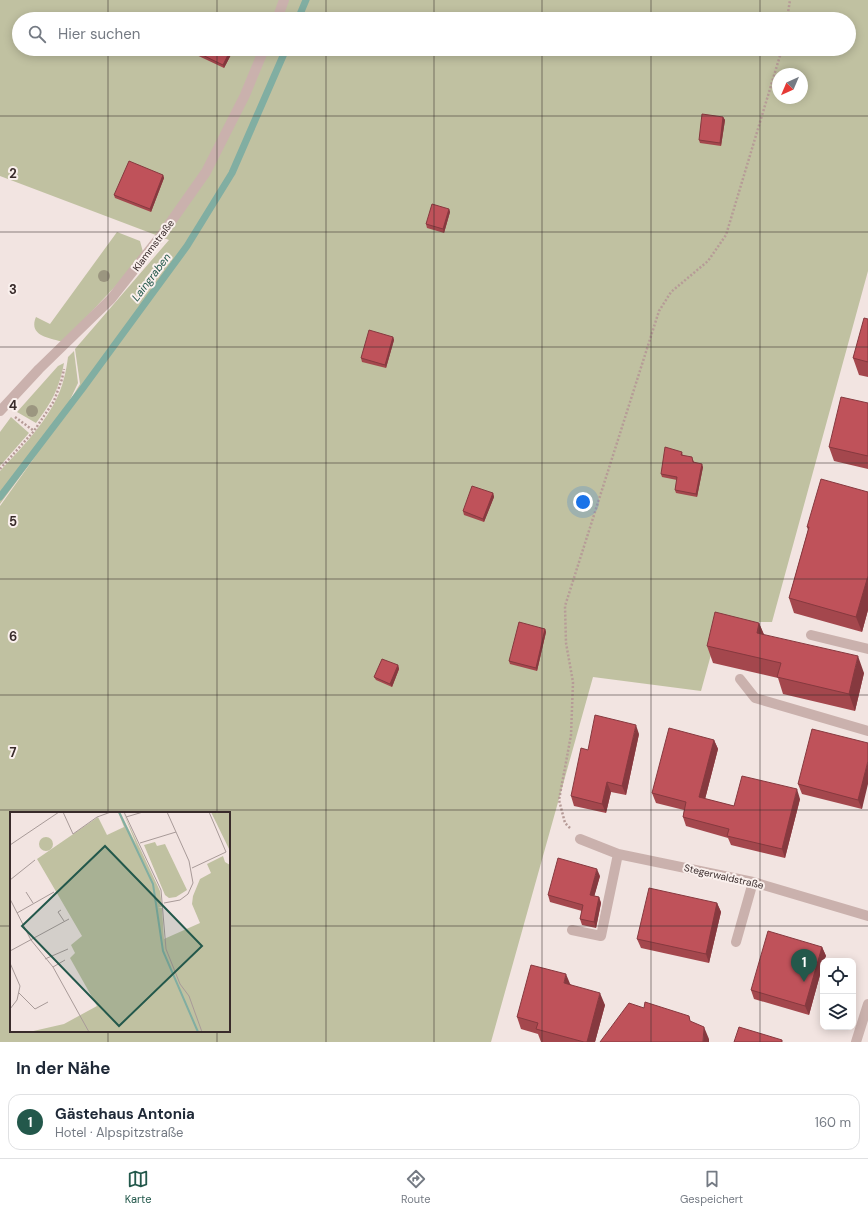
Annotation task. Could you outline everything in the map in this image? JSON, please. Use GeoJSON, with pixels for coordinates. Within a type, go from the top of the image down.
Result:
{"type":"FeatureCollection","features":[{"type":"Feature","properties":{"kind":"street"},"geometry":{"type":"LineString","coordinates":[[280,12],[284,0]]}},
{"type":"Feature","properties":{"kind":"street","name":"Klammstraße"},"geometry":{"type":"LineString","coordinates":[[1,409],[39,369],[111,299],[155,244],[206,172],[245,95],[261,56]]}},
{"type":"Feature","properties":{"kind":"street"},"geometry":{"type":"LineString","coordinates":[[811,635],[868,649]]}},
{"type":"Feature","properties":{"kind":"street"},"geometry":{"type":"LineString","coordinates":[[740,679],[755,698],[868,731]]}},
{"type":"Feature","properties":{"kind":"street","name":"Stegerwaldstraße"},"geometry":{"type":"LineString","coordinates":[[580,838],[618,854],[753,882],[868,916]]}},
{"type":"Feature","properties":{"kind":"street"},"geometry":{"type":"LineString","coordinates":[[572,930],[601,936],[618,854]]}},
{"type":"Feature","properties":{"kind":"street"},"geometry":{"type":"LineString","coordinates":[[736,942],[753,882]]}},
{"type":"Feature","properties":{"kind":"street"},"geometry":{"type":"LineString","coordinates":[[856,1042],[868,1004]]}},
{"type":"Feature","properties":{"kind":"path"},"geometry":{"type":"LineString","coordinates":[[788,12],[790,0]]}},
{"type":"Feature","properties":{"kind":"path"},"geometry":{"type":"LineString","coordinates":[[580,838],[565,823],[559,800],[571,735],[573,682],[566,643],[565,606],[659,311],[671,292],[708,261],[726,235],[780,56]]}},
{"type":"Feature","properties":{"kind":"path"},"geometry":{"type":"LineString","coordinates":[[0,469],[34,431],[54,402],[62,379],[67,342]]}},
{"type":"Feature","properties":{"kind":"path"},"geometry":{"type":"LineString","coordinates":[[1,409],[34,431]]}},
{"type":"Feature","properties":{"kind":"green space"},"geometry":{"type":"Polygon","coordinates":[[[0,0],[868,0],[868,271],[772,622],[720,622],[701,691],[593,677],[491,1042],[0,1042],[0,506],[37,454],[0,504],[0,471],[29,439],[47,416],[60,391],[68,357],[74,351],[78,383],[69,402],[80,384],[75,349],[169,240],[0,176],[0,0]]]}},
{"type":"Feature","properties":{"kind":"green space"},"geometry":{"type":"Polygon","coordinates":[[[117,232],[140,241],[143,252],[124,277],[63,342],[46,337],[37,332],[34,323],[36,317],[50,324],[117,232]]]}},
{"type":"Feature","properties":{"kind":"green space"},"geometry":{"type":"Polygon","coordinates":[[[64,363],[60,380],[54,395],[36,423],[17,412],[58,366],[64,363]]]}},
{"type":"Feature","properties":{"kind":"green space"},"geometry":{"type":"Polygon","coordinates":[[[11,417],[29,433],[0,466],[0,432],[11,417]]]}},
{"type":"Feature","properties":{"kind":"building"},"geometry":{"type":"Polygon","coordinates":[[[204,56],[228,56],[223,65],[204,56]]]}},
{"type":"Feature","properties":{"kind":"building"},"geometry":{"type":"Polygon","coordinates":[[[702,114],[723,117],[720,143],[699,140],[702,114]]]}},
{"type":"Feature","properties":{"kind":"building"},"geometry":{"type":"Polygon","coordinates":[[[129,161],[163,175],[150,209],[114,195],[129,161]]]}},
{"type":"Feature","properties":{"kind":"building"},"geometry":{"type":"Polygon","coordinates":[[[432,204],[449,209],[443,229],[426,224],[432,204]]]}},
{"type":"Feature","properties":{"kind":"building"},"geometry":{"type":"Polygon","coordinates":[[[864,318],[868,319],[868,362],[853,358],[864,318]]]}},
{"type":"Feature","properties":{"kind":"building"},"geometry":{"type":"Polygon","coordinates":[[[369,330],[393,337],[385,365],[361,358],[369,330]]]}},
{"type":"Feature","properties":{"kind":"building"},"geometry":{"type":"Polygon","coordinates":[[[841,397],[868,403],[868,456],[829,447],[841,397]]]}},
{"type":"Feature","properties":{"kind":"building"},"geometry":{"type":"Polygon","coordinates":[[[665,447],[682,452],[681,455],[692,457],[693,462],[702,464],[696,494],[675,490],[677,477],[661,474],[665,447]]]}},
{"type":"Feature","properties":{"kind":"building"},"geometry":{"type":"Polygon","coordinates":[[[821,479],[868,492],[868,576],[856,617],[789,598],[821,479]]]}},
{"type":"Feature","properties":{"kind":"building"},"geometry":{"type":"Polygon","coordinates":[[[472,486],[493,493],[483,519],[463,511],[472,486]]]}},
{"type":"Feature","properties":{"kind":"building"},"geometry":{"type":"Polygon","coordinates":[[[715,612],[759,623],[757,633],[858,656],[849,694],[777,677],[781,663],[707,646],[715,612]]]}},
{"type":"Feature","properties":{"kind":"building"},"geometry":{"type":"Polygon","coordinates":[[[519,622],[545,629],[536,668],[509,661],[519,622]]]}},
{"type":"Feature","properties":{"kind":"building"},"geometry":{"type":"Polygon","coordinates":[[[382,659],[398,665],[390,684],[374,677],[382,659]]]}},
{"type":"Feature","properties":{"kind":"building"},"geometry":{"type":"Polygon","coordinates":[[[595,715],[636,725],[622,786],[607,782],[602,804],[571,796],[581,748],[588,750],[595,715]]]}},
{"type":"Feature","properties":{"kind":"building"},"geometry":{"type":"Polygon","coordinates":[[[669,728],[714,740],[699,797],[734,806],[742,776],[797,789],[782,849],[727,836],[729,829],[683,817],[686,802],[652,793],[669,728]]]}},
{"type":"Feature","properties":{"kind":"building"},"geometry":{"type":"Polygon","coordinates":[[[812,729],[868,743],[868,761],[858,800],[798,784],[812,729]]]}},
{"type":"Feature","properties":{"kind":"building"},"geometry":{"type":"Polygon","coordinates":[[[558,858],[597,869],[590,895],[599,897],[594,922],[580,919],[583,905],[548,895],[558,858]]]}},
{"type":"Feature","properties":{"kind":"building"},"geometry":{"type":"Polygon","coordinates":[[[649,888],[717,903],[706,954],[637,939],[649,888]]]}},
{"type":"Feature","properties":{"kind":"building"},"geometry":{"type":"Polygon","coordinates":[[[768,931],[822,947],[805,1006],[751,990],[768,931]]]}},
{"type":"Feature","properties":{"kind":"building"},"geometry":{"type":"Polygon","coordinates":[[[531,965],[566,974],[564,983],[600,993],[587,1042],[536,1029],[538,1023],[517,1017],[531,965]]]}},
{"type":"Feature","properties":{"kind":"building"},"geometry":{"type":"Polygon","coordinates":[[[645,1002],[689,1016],[690,1021],[704,1027],[703,1042],[600,1042],[629,1003],[644,1008],[645,1002]]]}},
{"type":"Feature","properties":{"kind":"building"},"geometry":{"type":"Polygon","coordinates":[[[739,1027],[782,1040],[782,1042],[734,1042],[739,1027]]]}},
{"type":"Feature","properties":{"kind":"waterway","name":"Laingraben"},"geometry":{"type":"LineString","coordinates":[[301,12],[306,0]]}},
{"type":"Feature","properties":{"kind":"waterway","name":"Laingraben"},"geometry":{"type":"LineString","coordinates":[[0,497],[83,388],[187,246],[232,173],[283,56]]}},
{"type":"Feature","properties":{"kind":"place","name":"Gästehaus Antonia"},"geometry":{"type":"Point","coordinates":[804,982]}}]}
